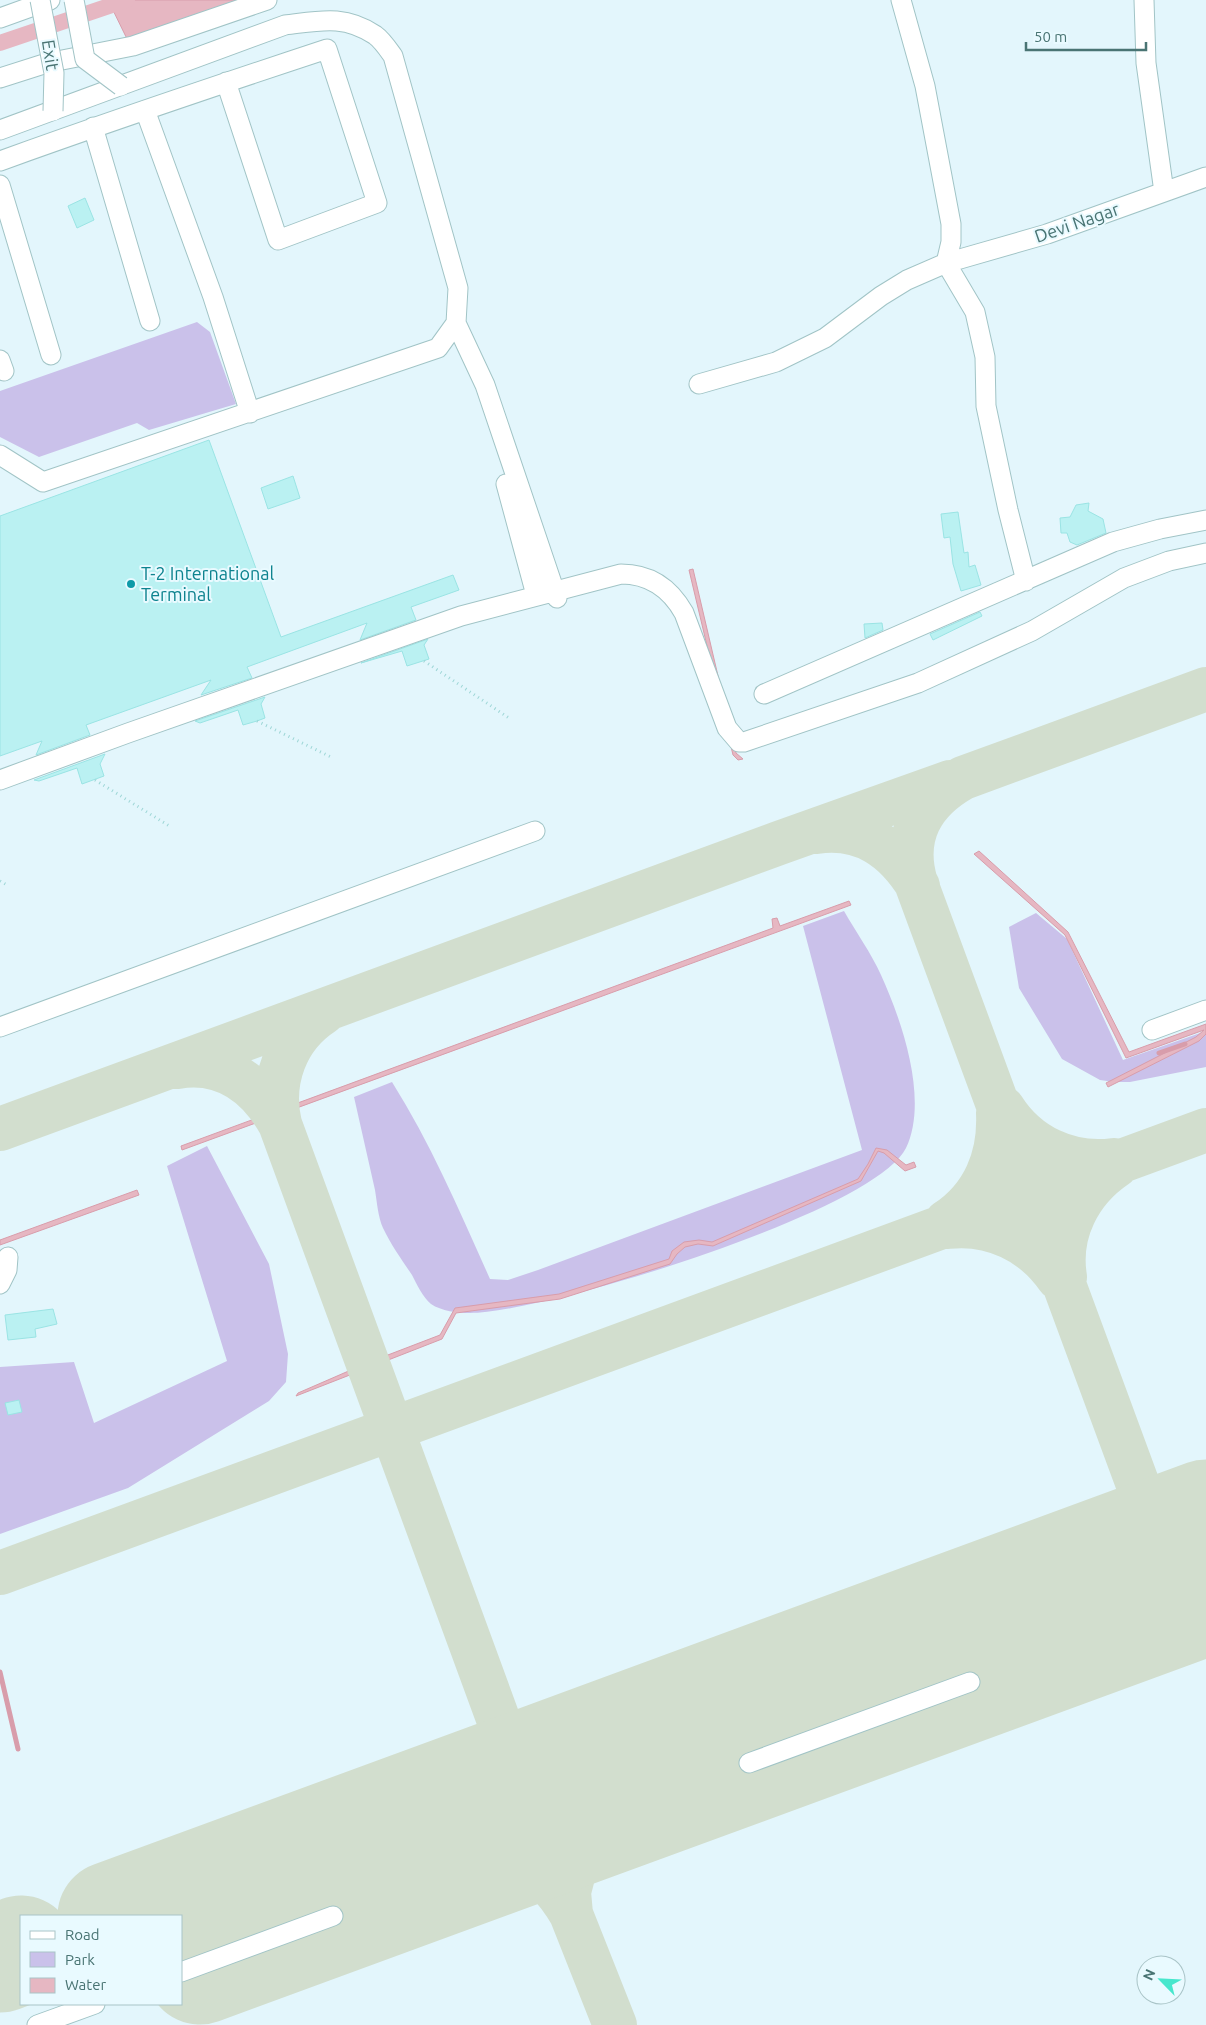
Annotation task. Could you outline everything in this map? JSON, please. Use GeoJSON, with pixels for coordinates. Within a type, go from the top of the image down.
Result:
{"type":"FeatureCollection","features":[{"type":"Feature","properties":{"kind":"street","name":"Exit"},"geometry":{"type":"LineString","coordinates":[[40,0],[54,72],[53,111]]}},
{"type":"Feature","properties":{"kind":"street"},"geometry":{"type":"LineString","coordinates":[[0,18],[50,0]]}},
{"type":"Feature","properties":{"kind":"street"},"geometry":{"type":"LineString","coordinates":[[74,0],[85,59],[121,86]]}},
{"type":"Feature","properties":{"kind":"street"},"geometry":{"type":"LineString","coordinates":[[0,78],[47,63],[134,46],[267,0]]}},
{"type":"Feature","properties":{"kind":"street"},"geometry":{"type":"LineString","coordinates":[[901,0],[925,86],[951,224],[951,242],[946,263],[975,312],[986,357],[986,406],[1008,510],[1026,581]]}},
{"type":"Feature","properties":{"kind":"street"},"geometry":{"type":"LineString","coordinates":[[1144,0],[1146,63],[1164,192]]}},
{"type":"Feature","properties":{"kind":"street"},"geometry":{"type":"LineString","coordinates":[[0,130],[285,25],[334,19],[356,25],[377,36],[393,56],[436,203],[458,288],[456,323],[485,385],[549,595]]}},
{"type":"Feature","properties":{"kind":"street"},"geometry":{"type":"LineString","coordinates":[[0,161],[93,127],[226,82],[327,49],[376,204],[278,240],[226,82]]}},
{"type":"Feature","properties":{"kind":"street"},"geometry":{"type":"LineString","coordinates":[[145,110],[212,297],[250,412]]}},
{"type":"Feature","properties":{"kind":"street"},"geometry":{"type":"LineString","coordinates":[[93,127],[150,321]]}},
{"type":"Feature","properties":{"kind":"street","name":"Devi Nagar"},"geometry":{"type":"LineString","coordinates":[[699,384],[776,362],[817,342],[908,280],[946,263],[1047,234],[1206,177]]}},
{"type":"Feature","properties":{"kind":"street"},"geometry":{"type":"LineString","coordinates":[[0,185],[51,354]]}},
{"type":"Feature","properties":{"kind":"street"},"geometry":{"type":"LineString","coordinates":[[0,455],[43,482],[438,348],[456,323]]}},
{"type":"Feature","properties":{"kind":"street"},"geometry":{"type":"LineString","coordinates":[[483,399],[549,595]]}},
{"type":"Feature","properties":{"kind":"street"},"geometry":{"type":"LineString","coordinates":[[764,694],[1113,542],[1160,529],[1206,520]]}},
{"type":"Feature","properties":{"kind":"street"},"geometry":{"type":"LineString","coordinates":[[0,780],[128,732],[461,616],[549,595],[621,574],[641,576],[652,580],[672,595],[684,613],[727,728],[739,742],[918,683],[1032,632],[1124,578],[1168,561],[1206,552]]}},
{"type":"Feature","properties":{"kind":"street"},"geometry":{"type":"LineString","coordinates":[[0,1026],[535,831]]}},
{"type":"Feature","properties":{"kind":"street"},"geometry":{"type":"LineString","coordinates":[[1152,1030],[1206,1010]]}},
{"type":"Feature","properties":{"kind":"street"},"geometry":{"type":"LineString","coordinates":[[0,1284],[7,1270],[8,1258]]}},
{"type":"Feature","properties":{"kind":"street"},"geometry":{"type":"LineString","coordinates":[[749,1764],[970,1682]]}},
{"type":"Feature","properties":{"kind":"street"},"geometry":{"type":"LineString","coordinates":[[182,1972],[333,1916]]}},
{"type":"Feature","properties":{"kind":"street"},"geometry":{"type":"LineString","coordinates":[[38,2025],[92,2005]]}},
{"type":"Feature","properties":{"kind":"path"},"geometry":{"type":"LineString","coordinates":[[424,661],[509,718]]}},
{"type":"Feature","properties":{"kind":"path"},"geometry":{"type":"LineString","coordinates":[[257,721],[331,757]]}},
{"type":"Feature","properties":{"kind":"path"},"geometry":{"type":"LineString","coordinates":[[95,780],[171,827]]}},
{"type":"Feature","properties":{"kind":"path"},"geometry":{"type":"LineString","coordinates":[[0,881],[7,885]]}},
{"type":"Feature","properties":{"kind":"green space"},"geometry":{"type":"Polygon","coordinates":[[[197,322],[210,332],[236,404],[149,430],[137,423],[39,457],[0,437],[0,391],[197,322]]]}},
{"type":"Feature","properties":{"kind":"green space"},"geometry":{"type":"Polygon","coordinates":[[[844,911],[873,959],[889,994],[904,1037],[914,1084],[915,1107],[912,1129],[906,1148],[881,1173],[835,1201],[774,1228],[704,1255],[632,1278],[509,1309],[470,1313],[455,1312],[435,1306],[428,1301],[420,1291],[381,1224],[354,1097],[392,1082],[432,1154],[490,1279],[508,1280],[538,1270],[862,1150],[803,926],[844,911]]]}},
{"type":"Feature","properties":{"kind":"green space"},"geometry":{"type":"Polygon","coordinates":[[[1036,913],[1067,939],[1123,1060],[1206,1031],[1206,1067],[1130,1082],[1114,1082],[1100,1080],[1062,1059],[1019,988],[1009,927],[1036,913]]]}},
{"type":"Feature","properties":{"kind":"green space"},"geometry":{"type":"Polygon","coordinates":[[[207,1146],[269,1264],[288,1354],[286,1382],[269,1401],[128,1488],[0,1534],[0,1367],[74,1362],[94,1423],[227,1361],[167,1166],[207,1146]]]}},
{"type":"Feature","properties":{"kind":"water"},"geometry":{"type":"Polygon","coordinates":[[[108,0],[255,0],[130,45],[108,0]]]}},
{"type":"Feature","properties":{"kind":"water"},"geometry":{"type":"Polygon","coordinates":[[[693,569],[736,753],[743,759],[738,760],[733,755],[689,570],[693,569]]]}},
{"type":"Feature","properties":{"kind":"water"},"geometry":{"type":"Polygon","coordinates":[[[979,851],[1068,932],[1129,1052],[1206,1024],[1206,1034],[1199,1041],[1108,1087],[1106,1083],[1196,1037],[1204,1030],[1126,1058],[1065,935],[974,854],[979,851]]]}},
{"type":"Feature","properties":{"kind":"water"},"geometry":{"type":"Polygon","coordinates":[[[849,901],[851,905],[182,1150],[181,1146],[773,928],[772,919],[777,918],[780,926],[849,901]]]}},
{"type":"Feature","properties":{"kind":"water"},"geometry":{"type":"Polygon","coordinates":[[[876,1148],[887,1150],[906,1165],[914,1162],[916,1167],[905,1171],[884,1153],[878,1151],[861,1181],[713,1246],[698,1244],[685,1247],[670,1264],[560,1299],[456,1313],[442,1339],[296,1396],[298,1393],[367,1363],[440,1335],[455,1308],[559,1294],[669,1259],[672,1251],[684,1242],[699,1240],[712,1242],[858,1179],[876,1148]]]}},
{"type":"Feature","properties":{"kind":"water"},"geometry":{"type":"Polygon","coordinates":[[[137,1190],[139,1195],[0,1245],[0,1240],[137,1190]]]}},
{"type":"Feature","properties":{"kind":"building"},"geometry":{"type":"Polygon","coordinates":[[[85,198],[94,220],[77,228],[68,206],[85,198]]]}},
{"type":"Feature","properties":{"kind":"building","name":"T-2 International Terminal"},"geometry":{"type":"Polygon","coordinates":[[[209,440],[281,637],[453,575],[459,590],[411,607],[416,620],[360,640],[367,623],[247,667],[252,678],[201,695],[211,680],[86,725],[90,735],[36,755],[42,741],[0,756],[0,516],[209,440]]]}},
{"type":"Feature","properties":{"kind":"building"},"geometry":{"type":"Polygon","coordinates":[[[293,476],[300,498],[268,509],[261,488],[293,476]]]}},
{"type":"Feature","properties":{"kind":"building"},"geometry":{"type":"Polygon","coordinates":[[[1089,503],[1088,511],[1103,519],[1106,533],[1077,545],[1070,542],[1067,533],[1061,533],[1060,518],[1070,517],[1076,505],[1089,503]]]}},
{"type":"Feature","properties":{"kind":"building"},"geometry":{"type":"Polygon","coordinates":[[[958,512],[964,553],[968,552],[969,567],[975,565],[981,585],[961,591],[953,564],[950,537],[944,538],[941,514],[958,512]]]}},
{"type":"Feature","properties":{"kind":"building"},"geometry":{"type":"Polygon","coordinates":[[[980,612],[982,616],[933,640],[930,634],[980,612]]]}},
{"type":"Feature","properties":{"kind":"building"},"geometry":{"type":"Polygon","coordinates":[[[882,623],[883,630],[865,638],[864,624],[882,623]]]}},
{"type":"Feature","properties":{"kind":"building"},"geometry":{"type":"Polygon","coordinates":[[[428,639],[424,645],[429,659],[407,666],[402,651],[361,663],[428,639]]]}},
{"type":"Feature","properties":{"kind":"building"},"geometry":{"type":"Polygon","coordinates":[[[265,697],[261,704],[265,718],[257,721],[243,725],[238,710],[200,723],[195,721],[265,697]]]}},
{"type":"Feature","properties":{"kind":"building"},"geometry":{"type":"Polygon","coordinates":[[[105,754],[100,764],[104,776],[82,784],[77,768],[39,781],[34,780],[105,754]]]}},
{"type":"Feature","properties":{"kind":"building"},"geometry":{"type":"Polygon","coordinates":[[[53,1309],[57,1324],[35,1329],[36,1337],[8,1340],[5,1315],[53,1309]]]}},
{"type":"Feature","properties":{"kind":"building"},"geometry":{"type":"Polygon","coordinates":[[[19,1400],[22,1412],[8,1415],[5,1403],[19,1400]]]}},
{"type":"Feature","properties":{"kind":"waterway"},"geometry":{"type":"LineString","coordinates":[[0,43],[127,0]]}},
{"type":"Feature","properties":{"kind":"waterway"},"geometry":{"type":"LineString","coordinates":[[1159,1053],[1185,1044]]}},
{"type":"Feature","properties":{"kind":"waterway"},"geometry":{"type":"LineString","coordinates":[[0,1672],[18,1749]]}},
{"type":"Feature","properties":{"kind":"taxiway"},"geometry":{"type":"LineString","coordinates":[[1206,689],[963,778],[936,797],[926,809],[914,835],[912,850],[912,866],[916,883],[1151,1520],[1155,1529],[1173,1552],[1188,1564],[1206,1572]]}},
{"type":"Feature","properties":{"kind":"taxiway"},"geometry":{"type":"LineString","coordinates":[[0,1129],[950,782]]}},
{"type":"Feature","properties":{"kind":"taxiway"},"geometry":{"type":"LineString","coordinates":[[816,832],[849,832],[876,842],[899,861],[918,886]]}},
{"type":"Feature","properties":{"kind":"taxiway"},"geometry":{"type":"LineString","coordinates":[[323,1013],[299,1034],[290,1047],[284,1061],[279,1076],[277,1092],[280,1124],[511,1754]]}},
{"type":"Feature","properties":{"kind":"taxiway"},"geometry":{"type":"LineString","coordinates":[[177,1067],[210,1067],[238,1078],[261,1098],[280,1124],[278,1118]]}},
{"type":"Feature","properties":{"kind":"taxiway"},"geometry":{"type":"LineString","coordinates":[[1003,1108],[1024,1133],[1037,1143],[1051,1150],[1081,1160],[1114,1160]]}},
{"type":"Feature","properties":{"kind":"taxiway"},"geometry":{"type":"LineString","coordinates":[[946,1222],[970,1201],[987,1175],[996,1145],[998,1113]]}},
{"type":"Feature","properties":{"kind":"taxiway"},"geometry":{"type":"LineString","coordinates":[[0,1573],[1206,1130]]}},
{"type":"Feature","properties":{"kind":"taxiway"},"geometry":{"type":"LineString","coordinates":[[1065,1277],[1065,1245],[1068,1229],[1074,1214],[1091,1188],[1116,1166]]}},
{"type":"Feature","properties":{"kind":"taxiway"},"geometry":{"type":"LineString","coordinates":[[948,1227],[980,1228],[996,1231],[1010,1237],[1036,1254],[1058,1278]]}},
{"type":"Feature","properties":{"kind":"taxiway"},"geometry":{"type":"LineString","coordinates":[[970,1682],[1099,1636],[1116,1626],[1129,1615],[1140,1602],[1148,1588],[1153,1573],[1155,1557],[1151,1520]]}},
{"type":"Feature","properties":{"kind":"taxiway"},"geometry":{"type":"LineString","coordinates":[[333,1916],[457,1872],[477,1861],[489,1851],[498,1840],[510,1814],[514,1784],[511,1754],[528,1776],[550,1794],[576,1806],[603,1812],[633,1806],[749,1763]]}},
{"type":"Feature","properties":{"kind":"taxiway"},"geometry":{"type":"LineString","coordinates":[[615,2025],[571,1914],[569,1892],[578,1857],[588,1840],[606,1822],[621,1813],[637,1808]]}},
{"type":"Feature","properties":{"kind":"taxiway"},"geometry":{"type":"LineString","coordinates":[[460,1873],[490,1863],[516,1864],[538,1875],[548,1883],[571,1914]]}},
{"type":"Feature","properties":{"kind":"runway"},"geometry":{"type":"LineString","coordinates":[[115,1915],[1206,1514]]}},
{"type":"Feature","properties":{"kind":"runway"},"geometry":{"type":"LineString","coordinates":[[200,1970],[1206,1601]]}},
{"type":"Feature","properties":{"kind":"runway"},"geometry":{"type":"LineString","coordinates":[[0,1958],[20,1950]]}},
{"type":"Feature","properties":{"kind":"place","name":"T-2 International Terminal"},"geometry":{"type":"Point","coordinates":[131,584]}}]}
